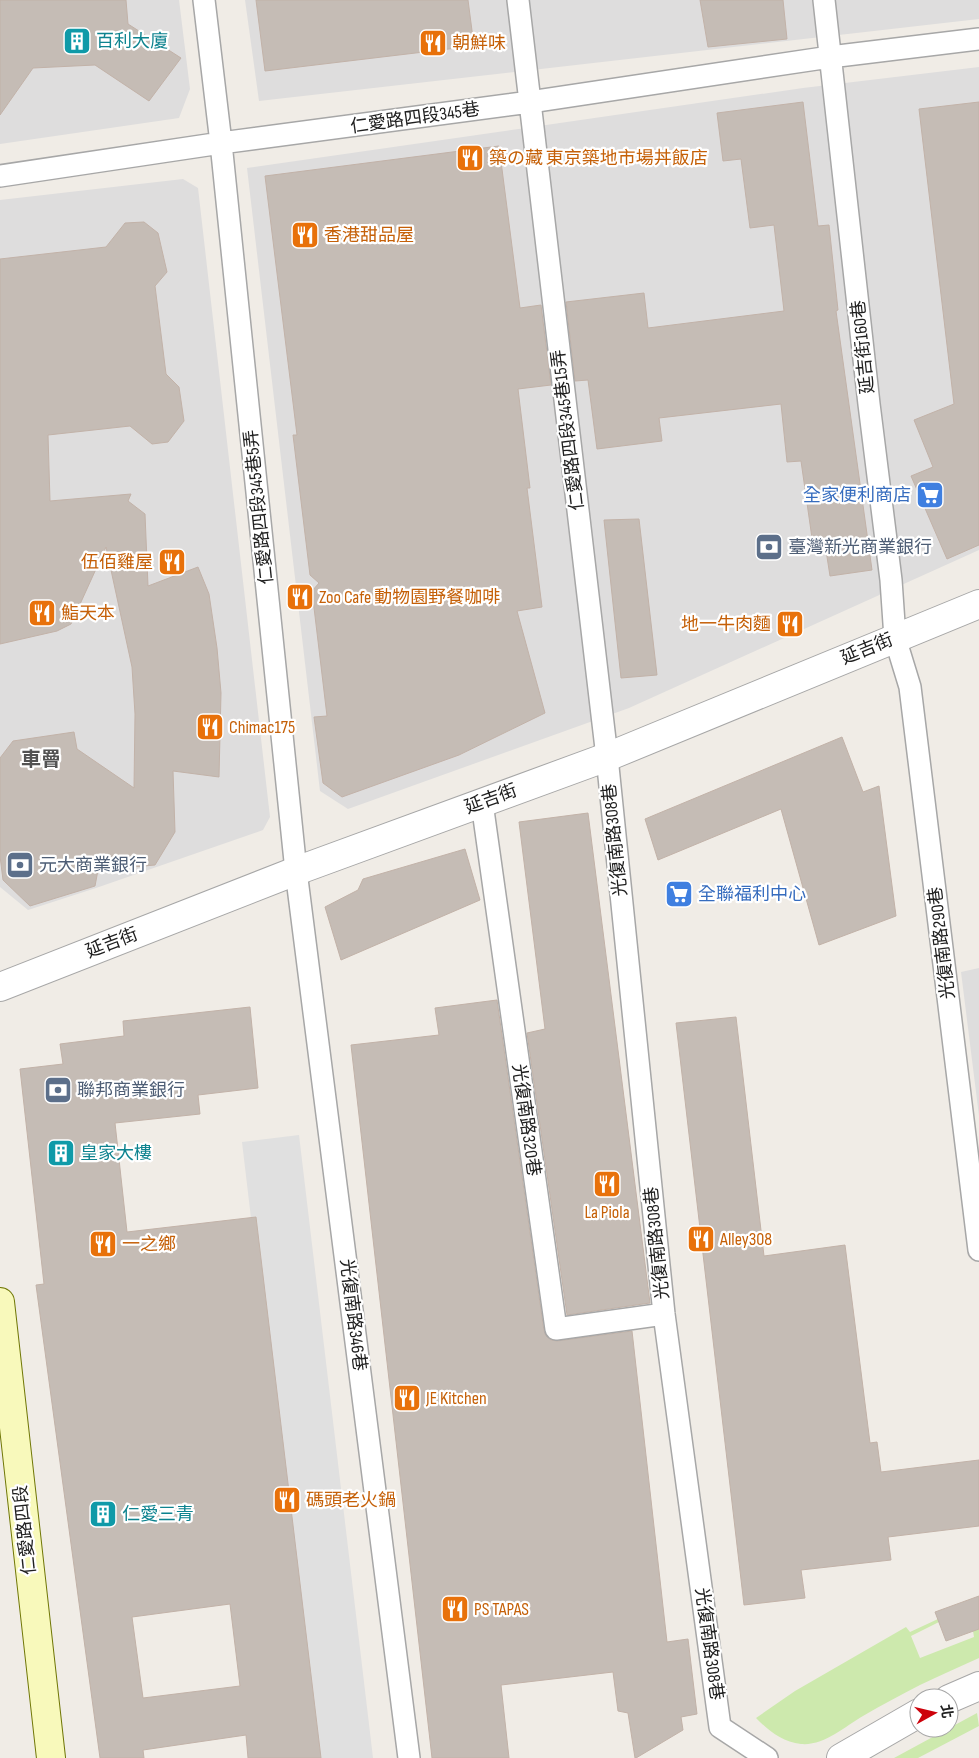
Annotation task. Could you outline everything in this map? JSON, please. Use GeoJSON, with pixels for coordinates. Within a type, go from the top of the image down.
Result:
{"type":"FeatureCollection","features":[{"type":"Feature","properties":{"kind":"main road","name":"仁愛路四段"},"geometry":{"type":"LineString","coordinates":[[0,1302],[50,1758]]}},
{"type":"Feature","properties":{"kind":"street","name":"延吉街"},"geometry":{"type":"LineString","coordinates":[[0,987],[296,871],[607,757],[979,604]]}},
{"type":"Feature","properties":{"kind":"street"},"geometry":{"type":"LineString","coordinates":[[959,1695],[979,1686]]}},
{"type":"Feature","properties":{"kind":"street"},"geometry":{"type":"LineString","coordinates":[[841,1758],[909,1719]]}},
{"type":"Feature","properties":{"kind":"lane","name":"仁愛路四段345巷5弄"},"geometry":{"type":"LineString","coordinates":[[204,0],[221,143],[296,871]]}},
{"type":"Feature","properties":{"kind":"lane","name":"仁愛路四段345巷15弄"},"geometry":{"type":"LineString","coordinates":[[518,0],[607,757]]}},
{"type":"Feature","properties":{"kind":"lane","name":"延吉街160巷"},"geometry":{"type":"LineString","coordinates":[[824,0],[870,414],[891,580],[895,638]]}},
{"type":"Feature","properties":{"kind":"lane","name":"仁愛路四段345巷"},"geometry":{"type":"LineString","coordinates":[[0,176],[221,143],[530,102],[830,57],[979,39]]}},
{"type":"Feature","properties":{"kind":"lane","name":"光復南路290巷"},"geometry":{"type":"LineString","coordinates":[[895,638],[910,687],[979,1250]]}},
{"type":"Feature","properties":{"kind":"lane","name":"光復南路308巷"},"geometry":{"type":"LineString","coordinates":[[607,757],[664,1314],[720,1727],[767,1758]]}},
{"type":"Feature","properties":{"kind":"lane","name":"光復南路320巷"},"geometry":{"type":"LineString","coordinates":[[482,803],[556,1329],[664,1314]]}},
{"type":"Feature","properties":{"kind":"lane","name":"光復南路346巷"},"geometry":{"type":"LineString","coordinates":[[296,871],[409,1758]]}},
{"type":"Feature","properties":{"kind":"shaded area","name":"百利大廈"},"geometry":{"type":"Polygon","coordinates":[[[0,0],[179,0],[190,89],[179,118],[0,144],[0,0]]]}},
{"type":"Feature","properties":{"kind":"shaded area"},"geometry":{"type":"Polygon","coordinates":[[[245,0],[979,0],[979,19],[259,101],[245,0]]]}},
{"type":"Feature","properties":{"kind":"shaded area"},"geometry":{"type":"Polygon","coordinates":[[[979,67],[979,550],[629,708],[348,809],[320,791],[247,168],[803,88],[979,67]]]}},
{"type":"Feature","properties":{"kind":"shaded area"},"geometry":{"type":"Polygon","coordinates":[[[183,179],[198,188],[270,817],[263,830],[28,910],[0,887],[0,200],[183,179]]]}},
{"type":"Feature","properties":{"kind":"shaded area"},"geometry":{"type":"Polygon","coordinates":[[[979,968],[979,1116],[961,972],[979,968]]]}},
{"type":"Feature","properties":{"kind":"shaded area"},"geometry":{"type":"Polygon","coordinates":[[[299,1135],[373,1758],[315,1758],[242,1142],[299,1135]]]}},
{"type":"Feature","properties":{"kind":"green space"},"geometry":{"type":"Polygon","coordinates":[[[938,1619],[939,1622],[911,1636],[920,1658],[974,1637],[973,1631],[979,1629],[979,1658],[914,1688],[909,1688],[909,1691],[870,1712],[834,1735],[818,1742],[801,1744],[788,1741],[771,1731],[756,1718],[795,1691],[906,1627],[910,1632],[938,1619]]]}},
{"type":"Feature","properties":{"kind":"green space"},"geometry":{"type":"Polygon","coordinates":[[[977,1713],[979,1726],[959,1736],[959,1723],[977,1713]]]}},
{"type":"Feature","properties":{"kind":"green space"},"geometry":{"type":"Polygon","coordinates":[[[931,1738],[956,1738],[918,1758],[894,1758],[931,1738]]]}},
{"type":"Feature","properties":{"kind":"building","name":"百利大廈"},"geometry":{"type":"Polygon","coordinates":[[[0,0],[126,0],[128,24],[181,58],[149,101],[95,65],[33,68],[0,115],[0,0]]]}},
{"type":"Feature","properties":{"kind":"building"},"geometry":{"type":"Polygon","coordinates":[[[256,0],[468,0],[474,46],[265,71],[256,0]]]}},
{"type":"Feature","properties":{"kind":"building"},"geometry":{"type":"Polygon","coordinates":[[[700,0],[783,0],[787,39],[708,47],[700,0]]]}},
{"type":"Feature","properties":{"kind":"building"},"geometry":{"type":"Polygon","coordinates":[[[803,102],[818,226],[829,225],[838,310],[836,311],[872,570],[830,576],[825,544],[813,545],[801,461],[787,462],[781,404],[659,418],[662,441],[597,449],[588,380],[575,381],[566,302],[644,293],[648,328],[784,311],[774,225],[750,228],[741,159],[723,161],[717,113],[803,102]]]}},
{"type":"Feature","properties":{"kind":"building"},"geometry":{"type":"Polygon","coordinates":[[[979,102],[979,545],[947,559],[911,476],[933,467],[914,420],[954,404],[919,109],[979,102]]]}},
{"type":"Feature","properties":{"kind":"building"},"geometry":{"type":"Polygon","coordinates":[[[499,146],[520,308],[541,305],[551,385],[518,389],[530,488],[527,488],[542,607],[517,611],[545,713],[459,755],[342,797],[323,783],[314,717],[327,716],[312,591],[319,583],[310,575],[293,435],[297,435],[265,176],[499,146]]]}},
{"type":"Feature","properties":{"kind":"building"},"geometry":{"type":"Polygon","coordinates":[[[144,222],[158,233],[167,272],[155,286],[166,374],[179,387],[184,421],[168,442],[152,444],[130,426],[48,435],[50,501],[131,494],[128,501],[145,514],[148,586],[198,567],[209,594],[217,648],[221,693],[219,777],[173,771],[175,832],[155,865],[98,870],[95,886],[30,906],[3,880],[0,856],[0,758],[13,741],[74,732],[77,749],[134,788],[135,714],[132,667],[106,547],[71,624],[57,631],[0,644],[0,259],[106,247],[125,223],[144,222]]]}},
{"type":"Feature","properties":{"kind":"building"},"geometry":{"type":"Polygon","coordinates":[[[639,519],[657,675],[621,678],[604,520],[639,519]]]}},
{"type":"Feature","properties":{"kind":"building"},"geometry":{"type":"Polygon","coordinates":[[[842,737],[863,792],[879,786],[896,916],[819,945],[781,809],[658,860],[645,819],[842,737]]]}},
{"type":"Feature","properties":{"kind":"building"},"geometry":{"type":"Polygon","coordinates":[[[588,813],[650,1303],[567,1315],[527,1033],[545,1029],[519,822],[588,813]]]}},
{"type":"Feature","properties":{"kind":"building"},"geometry":{"type":"Polygon","coordinates":[[[465,849],[480,900],[341,960],[325,907],[358,890],[363,879],[465,849]]]}},
{"type":"Feature","properties":{"kind":"building"},"geometry":{"type":"Polygon","coordinates":[[[497,1000],[546,1336],[551,1340],[557,1341],[632,1331],[667,1642],[688,1639],[697,1714],[681,1717],[683,1730],[636,1758],[628,1713],[618,1711],[613,1672],[501,1685],[509,1758],[432,1758],[351,1045],[439,1035],[435,1008],[497,1000]]]}},
{"type":"Feature","properties":{"kind":"building"},"geometry":{"type":"Polygon","coordinates":[[[250,1007],[258,1088],[198,1095],[200,1114],[115,1123],[127,1232],[256,1217],[321,1758],[248,1758],[246,1735],[143,1750],[144,1758],[100,1758],[36,1285],[44,1284],[20,1069],[63,1064],[60,1044],[124,1036],[123,1021],[250,1007]],[[230,1604],[132,1617],[143,1698],[240,1686],[230,1604]]]}},
{"type":"Feature","properties":{"kind":"building"},"geometry":{"type":"Polygon","coordinates":[[[736,1017],[764,1256],[845,1245],[870,1443],[877,1442],[881,1472],[979,1460],[979,1526],[888,1537],[891,1560],[801,1570],[805,1598],[744,1605],[676,1023],[736,1017]]]}},
{"type":"Feature","properties":{"kind":"building"},"geometry":{"type":"Polygon","coordinates":[[[979,1596],[979,1629],[946,1641],[935,1612],[979,1596]]]}},
{"type":"Feature","properties":{"kind":"place","name":"百利大廈"},"geometry":{"type":"Point","coordinates":[77,41]}},
{"type":"Feature","properties":{"kind":"place","name":"朝鮮味"},"geometry":{"type":"Point","coordinates":[433,43]}},
{"type":"Feature","properties":{"kind":"place","name":"築の藏 東京築地市場丼飯店"},"geometry":{"type":"Point","coordinates":[470,158]}},
{"type":"Feature","properties":{"kind":"place","name":"香港甜品屋"},"geometry":{"type":"Point","coordinates":[305,235]}},
{"type":"Feature","properties":{"kind":"place","name":"全家便利商店"},"geometry":{"type":"Point","coordinates":[930,495]}},
{"type":"Feature","properties":{"kind":"place","name":"臺灣新光商業銀行"},"geometry":{"type":"Point","coordinates":[769,547]}},
{"type":"Feature","properties":{"kind":"place","name":"伍佰雞屋"},"geometry":{"type":"Point","coordinates":[172,562]}},
{"type":"Feature","properties":{"kind":"place","name":"Zoo Cafe 動物園野餐咖啡"},"geometry":{"type":"Point","coordinates":[300,597]}},
{"type":"Feature","properties":{"kind":"place","name":"鮨天本"},"geometry":{"type":"Point","coordinates":[42,613]}},
{"type":"Feature","properties":{"kind":"place","name":"地一牛肉麵"},"geometry":{"type":"Point","coordinates":[790,624]}},
{"type":"Feature","properties":{"kind":"place","name":"Chimac175"},"geometry":{"type":"Point","coordinates":[210,727]}},
{"type":"Feature","properties":{"kind":"place","name":"元大商業銀行"},"geometry":{"type":"Point","coordinates":[20,865]}},
{"type":"Feature","properties":{"kind":"place","name":"全聯福利中心"},"geometry":{"type":"Point","coordinates":[679,894]}},
{"type":"Feature","properties":{"kind":"place","name":"聯邦商業銀行"},"geometry":{"type":"Point","coordinates":[58,1090]}},
{"type":"Feature","properties":{"kind":"place","name":"皇家大樓"},"geometry":{"type":"Point","coordinates":[61,1153]}},
{"type":"Feature","properties":{"kind":"place","name":"La Piola"},"geometry":{"type":"Point","coordinates":[607,1184]}},
{"type":"Feature","properties":{"kind":"place","name":"Alley308"},"geometry":{"type":"Point","coordinates":[701,1239]}},
{"type":"Feature","properties":{"kind":"place","name":"一之鄉"},"geometry":{"type":"Point","coordinates":[103,1244]}},
{"type":"Feature","properties":{"kind":"place","name":"JE Kitchen"},"geometry":{"type":"Point","coordinates":[407,1398]}},
{"type":"Feature","properties":{"kind":"place","name":"碼頭老火鍋"},"geometry":{"type":"Point","coordinates":[287,1500]}},
{"type":"Feature","properties":{"kind":"place","name":"仁愛三青"},"geometry":{"type":"Point","coordinates":[103,1514]}},
{"type":"Feature","properties":{"kind":"place","name":"PS TAPAS"},"geometry":{"type":"Point","coordinates":[455,1609]}},
{"type":"Feature","properties":{"kind":"district","name":"車罾"},"geometry":{"type":"Point","coordinates":[41,760]}}]}
